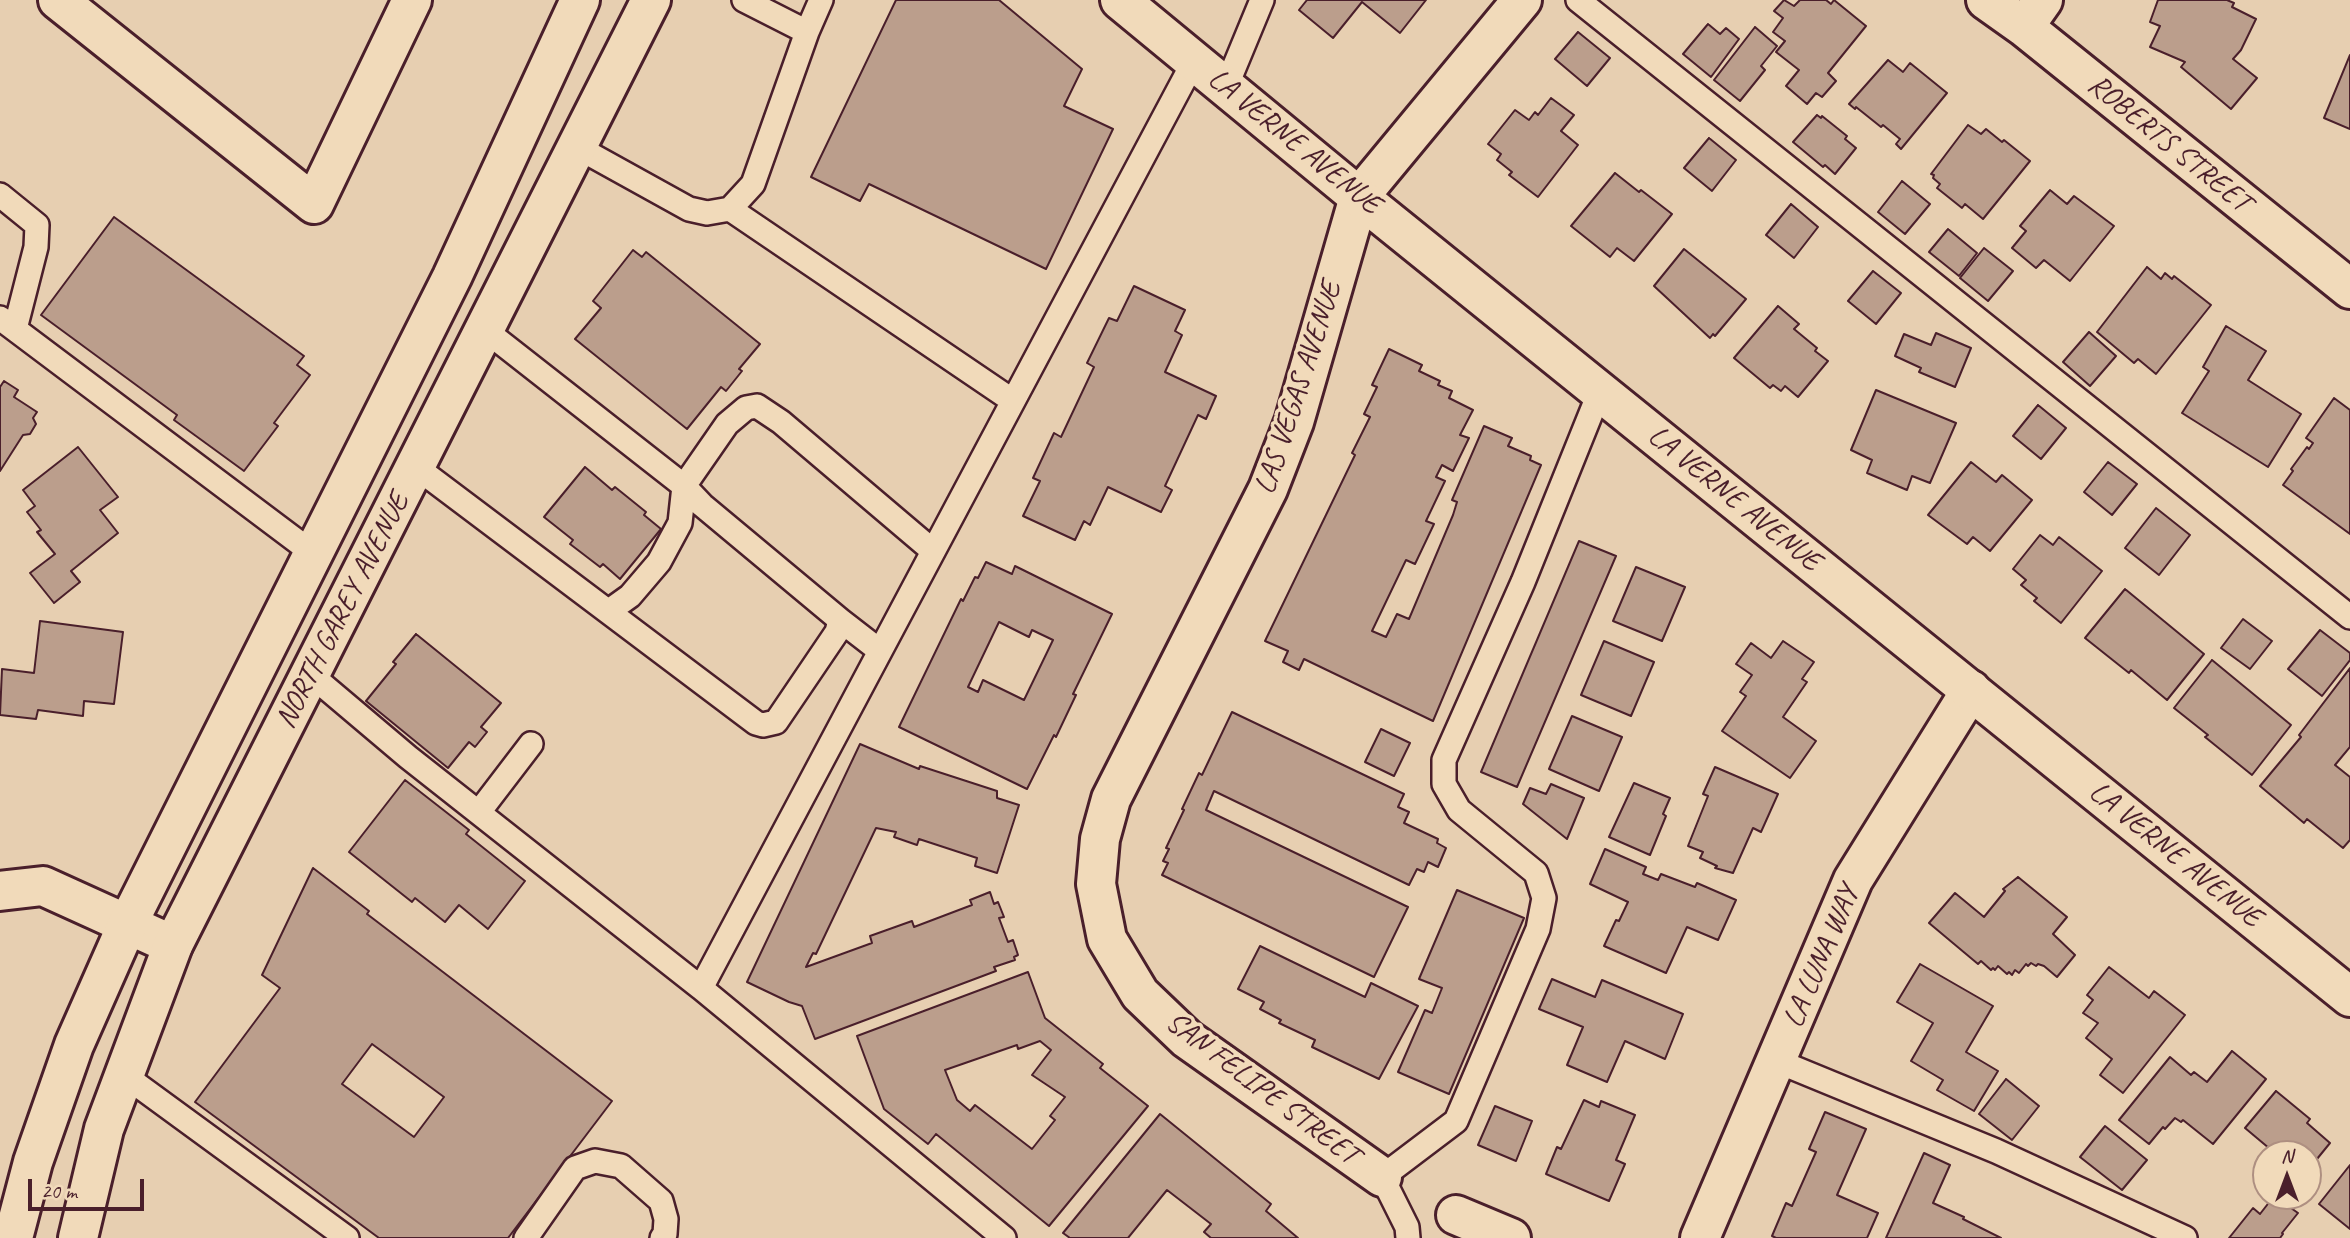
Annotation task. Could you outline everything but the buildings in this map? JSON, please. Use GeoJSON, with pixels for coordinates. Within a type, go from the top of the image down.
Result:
{"type":"FeatureCollection","features":[{"type":"Feature","properties":{"kind":"main road"},"geometry":{"type":"LineString","coordinates":[[58,0],[314,204],[412,0]]}},
{"type":"Feature","properties":{"kind":"main road","name":"NORTH GAREY AVENUE"},"geometry":{"type":"LineString","coordinates":[[13,1238],[33,1162],[74,1045],[128,923],[452,277],[580,0]]}},
{"type":"Feature","properties":{"kind":"main road","name":"NORTH GAREY AVENUE"},"geometry":{"type":"LineString","coordinates":[[78,1238],[104,1129],[173,945],[651,0]]}},
{"type":"Feature","properties":{"kind":"main road","name":"LA VERNE AVENUE"},"geometry":{"type":"LineString","coordinates":[[1120,0],[2350,997]]}},
{"type":"Feature","properties":{"kind":"main road","name":"LAS VEGAS AVENUE"},"geometry":{"type":"LineString","coordinates":[[1096,884],[1100,839],[1111,799],[1268,489],[1285,445],[1360,197],[1522,0]]}},
{"type":"Feature","properties":{"kind":"main road","name":"ROBERTS STREET"},"geometry":{"type":"LineString","coordinates":[[1986,0],[2034,14],[2350,289]]}},
{"type":"Feature","properties":{"kind":"main road","name":"LA LUNA WAY"},"geometry":{"type":"LineString","coordinates":[[1700,1238],[1853,880],[1971,690]]}},
{"type":"Feature","properties":{"kind":"main road","name":"SAN FELIPE STREET"},"geometry":{"type":"LineString","coordinates":[[1096,884],[1107,939],[1140,994],[1187,1039],[1382,1177]]}},
{"type":"Feature","properties":{"kind":"main road"},"geometry":{"type":"LineString","coordinates":[[0,891],[43,886],[173,945]]}},
{"type":"Feature","properties":{"kind":"main road"},"geometry":{"type":"LineString","coordinates":[[1456,1215],[1511,1238]]}},
{"type":"Feature","properties":{"kind":"lane"},"geometry":{"type":"LineString","coordinates":[[744,0],[807,32]]}},
{"type":"Feature","properties":{"kind":"lane"},"geometry":{"type":"LineString","coordinates":[[577,147],[689,209],[707,213],[730,209],[753,184],[821,0]]}},
{"type":"Feature","properties":{"kind":"lane"},"geometry":{"type":"LineString","coordinates":[[1226,87],[1262,0]]}},
{"type":"Feature","properties":{"kind":"lane"},"geometry":{"type":"LineString","coordinates":[[1578,0],[2350,617]]}},
{"type":"Feature","properties":{"kind":"lane"},"geometry":{"type":"LineString","coordinates":[[701,988],[1194,61]]}},
{"type":"Feature","properties":{"kind":"lane"},"geometry":{"type":"LineString","coordinates":[[0,195],[37,225],[36,247],[7,323],[314,554]]}},
{"type":"Feature","properties":{"kind":"lane"},"geometry":{"type":"LineString","coordinates":[[730,209],[1013,401]]}},
{"type":"Feature","properties":{"kind":"lane"},"geometry":{"type":"LineString","coordinates":[[485,330],[684,486],[702,505],[880,651]]}},
{"type":"Feature","properties":{"kind":"lane"},"geometry":{"type":"LineString","coordinates":[[1408,1238],[1407,1227],[1382,1177],[1455,1121],[1538,929],[1544,898],[1536,873],[1459,810],[1444,783],[1444,761],[1523,582],[1600,391]]}},
{"type":"Feature","properties":{"kind":"lane"},"geometry":{"type":"LineString","coordinates":[[608,611],[631,596],[659,562],[680,523],[684,486],[727,424],[746,408],[757,406],[781,422],[933,551]]}},
{"type":"Feature","properties":{"kind":"lane"},"geometry":{"type":"LineString","coordinates":[[416,467],[756,723],[776,722],[837,632],[840,620]]}},
{"type":"Feature","properties":{"kind":"lane"},"geometry":{"type":"LineString","coordinates":[[311,675],[701,988],[1004,1238]]}},
{"type":"Feature","properties":{"kind":"lane"},"geometry":{"type":"LineString","coordinates":[[479,812],[531,744]]}},
{"type":"Feature","properties":{"kind":"lane"},"geometry":{"type":"LineString","coordinates":[[1777,1061],[1996,1151],[2185,1238]]}},
{"type":"Feature","properties":{"kind":"lane"},"geometry":{"type":"LineString","coordinates":[[124,1075],[347,1238]]}},
{"type":"Feature","properties":{"kind":"lane"},"geometry":{"type":"LineString","coordinates":[[526,1238],[575,1168],[595,1161],[621,1166],[661,1200],[666,1219],[665,1234],[662,1238]]}}]}
